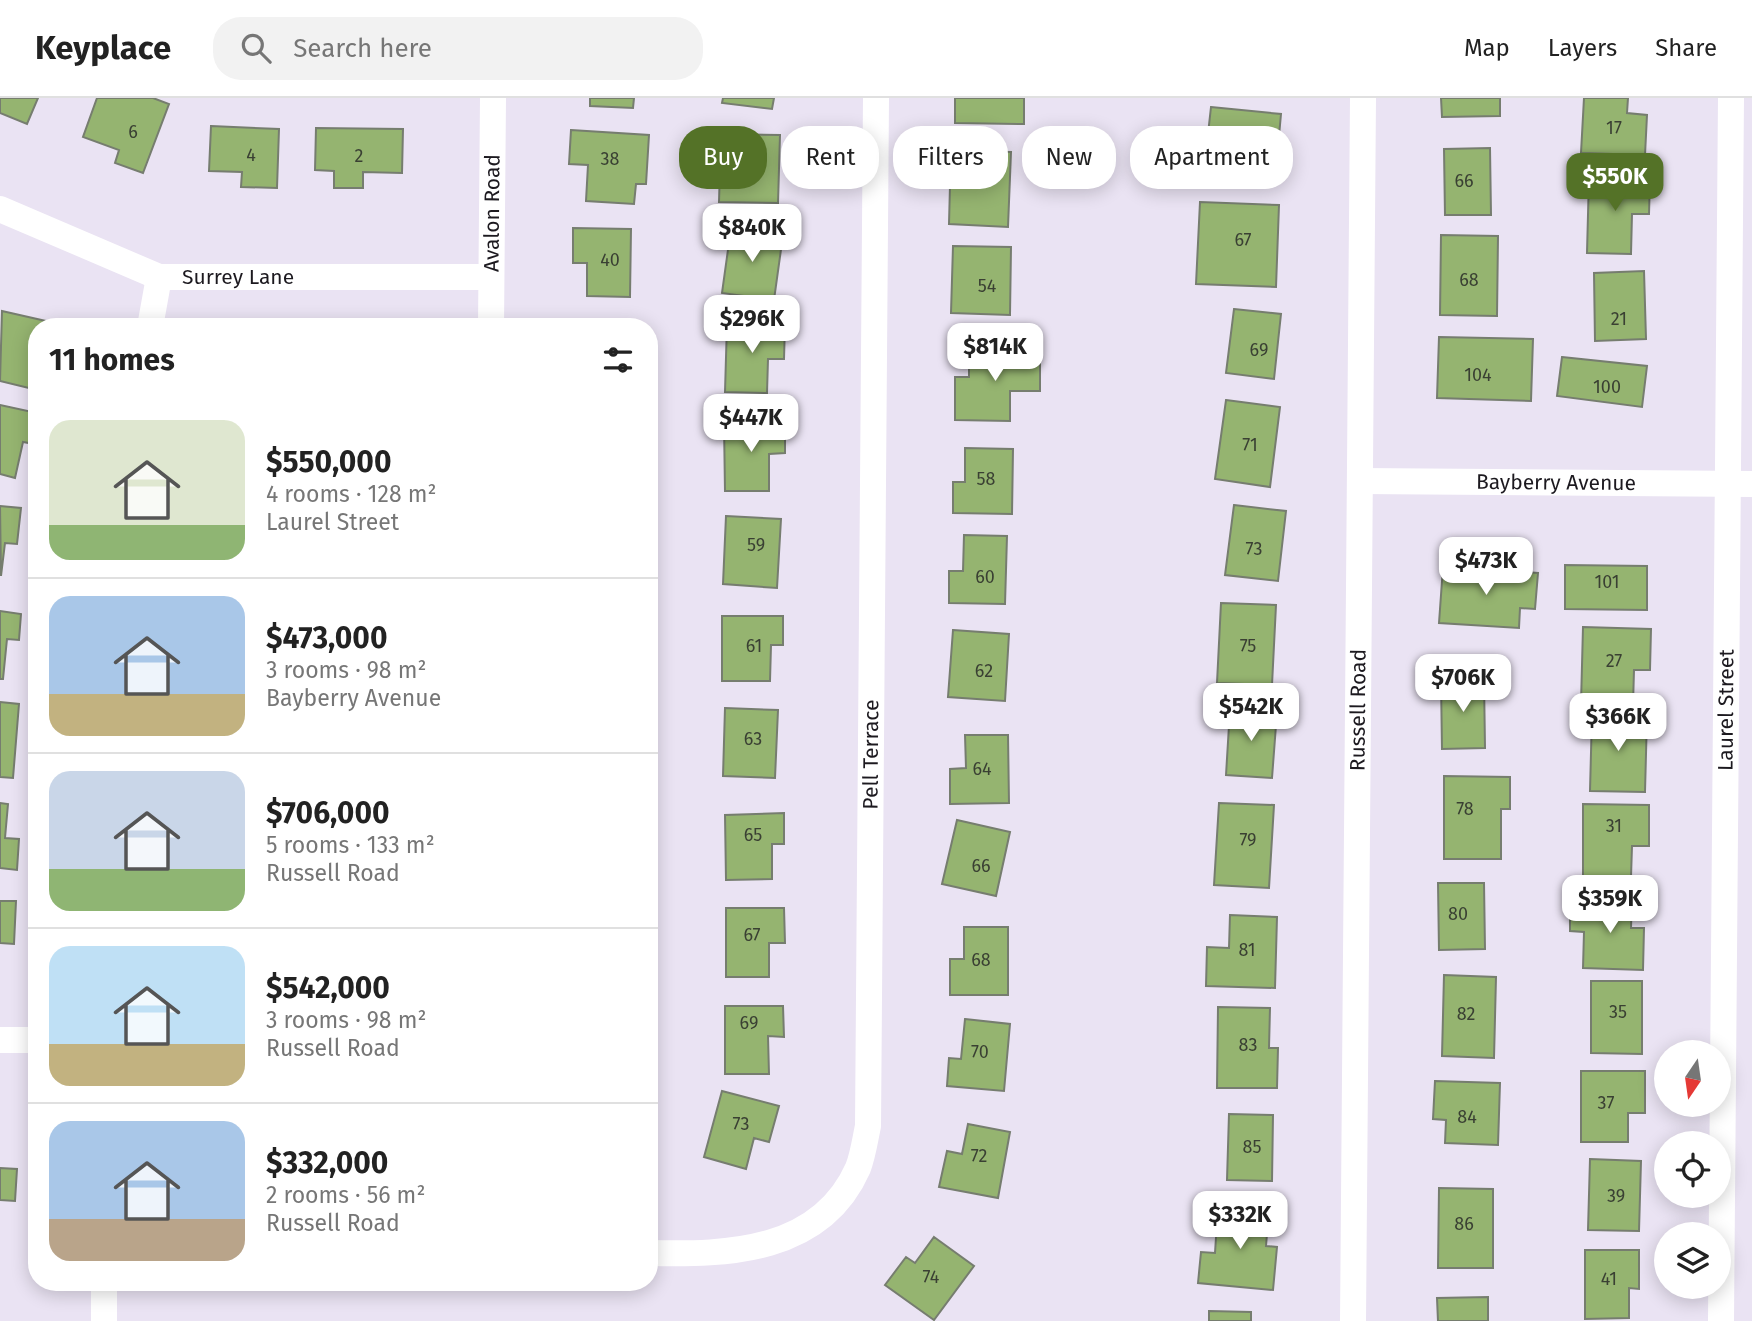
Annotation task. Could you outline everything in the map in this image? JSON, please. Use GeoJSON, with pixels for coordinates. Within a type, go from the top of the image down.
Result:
{"type":"FeatureCollection","features":[{"type":"Feature","properties":{"kind":"street","name":"Avalon Road"},"geometry":{"type":"LineString","coordinates":[[491,318],[493,98]]}},
{"type":"Feature","properties":{"kind":"street","name":"Pell Terrace"},"geometry":{"type":"LineString","coordinates":[[658,1253],[699,1255],[752,1249],[778,1242],[810,1227],[841,1199],[859,1166],[869,1126],[876,98]]}},
{"type":"Feature","properties":{"kind":"street","name":"Russell Road"},"geometry":{"type":"LineString","coordinates":[[1353,1321],[1363,98]]}},
{"type":"Feature","properties":{"kind":"street","name":"Laurel Street"},"geometry":{"type":"LineString","coordinates":[[1721,1321],[1740,484],[1731,98]]}},
{"type":"Feature","properties":{"kind":"street","name":"Surrey Lane"},"geometry":{"type":"LineString","coordinates":[[0,209],[159,277],[491,277]]}},
{"type":"Feature","properties":{"kind":"street"},"geometry":{"type":"LineString","coordinates":[[151,318],[159,277]]}},
{"type":"Feature","properties":{"kind":"street","name":"Bayberry Avenue"},"geometry":{"type":"LineString","coordinates":[[1360,481],[1740,484]]}},
{"type":"Feature","properties":{"kind":"street"},"geometry":{"type":"LineString","coordinates":[[0,1040],[28,1040]]}},
{"type":"Feature","properties":{"kind":"street"},"geometry":{"type":"LineString","coordinates":[[104,1291],[104,1321]]}},
{"type":"Feature","properties":{"kind":"building"},"geometry":{"type":"Polygon","coordinates":[[[0,98],[38,98],[27,124],[0,113],[0,98]]]}},
{"type":"Feature","properties":{"kind":"building"},"geometry":{"type":"Polygon","coordinates":[[[97,98],[153,98],[169,104],[143,173],[115,163],[119,150],[83,137],[97,98]]]}},
{"type":"Feature","properties":{"kind":"building"},"geometry":{"type":"Polygon","coordinates":[[[590,98],[634,98],[633,108],[590,106],[590,98]]]}},
{"type":"Feature","properties":{"kind":"building"},"geometry":{"type":"Polygon","coordinates":[[[723,98],[774,98],[772,109],[722,103],[723,98]]]}},
{"type":"Feature","properties":{"kind":"building"},"geometry":{"type":"Polygon","coordinates":[[[955,98],[1024,98],[1024,124],[955,123],[955,98]]]}},
{"type":"Feature","properties":{"kind":"building"},"geometry":{"type":"Polygon","coordinates":[[[1441,98],[1500,98],[1500,116],[1442,117],[1441,98]]]}},
{"type":"Feature","properties":{"kind":"building"},"geometry":{"type":"Polygon","coordinates":[[[1584,98],[1628,98],[1627,113],[1647,115],[1645,155],[1581,153],[1584,98]]]}},
{"type":"Feature","properties":{"kind":"building"},"geometry":{"type":"Polygon","coordinates":[[[1211,107],[1281,114],[1280,126],[1209,126],[1211,107]]]}},
{"type":"Feature","properties":{"kind":"building"},"geometry":{"type":"Polygon","coordinates":[[[211,126],[279,129],[277,188],[241,187],[242,172],[209,171],[211,126]]]}},
{"type":"Feature","properties":{"kind":"building"},"geometry":{"type":"Polygon","coordinates":[[[316,128],[403,129],[402,173],[363,172],[363,188],[334,188],[334,171],[315,170],[316,128]]]}},
{"type":"Feature","properties":{"kind":"building"},"geometry":{"type":"Polygon","coordinates":[[[571,130],[649,135],[646,184],[636,184],[634,204],[586,201],[588,165],[569,164],[571,130]]]}},
{"type":"Feature","properties":{"kind":"building"},"geometry":{"type":"Polygon","coordinates":[[[767,135],[780,135],[778,203],[719,202],[719,189],[767,189],[767,135]]]}},
{"type":"Feature","properties":{"kind":"building"},"geometry":{"type":"Polygon","coordinates":[[[1490,148],[1491,215],[1445,215],[1444,149],[1490,148]]]}},
{"type":"Feature","properties":{"kind":"building"},"geometry":{"type":"Polygon","coordinates":[[[1008,152],[1011,152],[1008,227],[949,224],[950,189],[1008,189],[1008,152]]]}},
{"type":"Feature","properties":{"kind":"building"},"geometry":{"type":"Polygon","coordinates":[[[1589,177],[1650,179],[1649,214],[1632,214],[1631,254],[1587,253],[1589,177]]]}},
{"type":"Feature","properties":{"kind":"building"},"geometry":{"type":"Polygon","coordinates":[[[1200,202],[1279,205],[1276,287],[1196,284],[1200,202]]]}},
{"type":"Feature","properties":{"kind":"building"},"geometry":{"type":"Polygon","coordinates":[[[573,228],[631,229],[630,297],[587,296],[587,263],[573,263],[573,228]]]}},
{"type":"Feature","properties":{"kind":"building"},"geometry":{"type":"Polygon","coordinates":[[[731,228],[783,235],[774,300],[722,293],[731,228]]]}},
{"type":"Feature","properties":{"kind":"building"},"geometry":{"type":"Polygon","coordinates":[[[1441,235],[1498,236],[1497,316],[1440,315],[1441,235]]]}},
{"type":"Feature","properties":{"kind":"building"},"geometry":{"type":"Polygon","coordinates":[[[953,246],[1011,247],[1010,315],[951,313],[953,246]]]}},
{"type":"Feature","properties":{"kind":"building"},"geometry":{"type":"Polygon","coordinates":[[[1644,271],[1646,339],[1595,341],[1594,273],[1644,271]]]}},
{"type":"Feature","properties":{"kind":"building"},"geometry":{"type":"Polygon","coordinates":[[[1234,309],[1281,314],[1274,379],[1226,373],[1234,309]]]}},
{"type":"Feature","properties":{"kind":"building"},"geometry":{"type":"Polygon","coordinates":[[[2,311],[33,318],[28,318],[28,388],[0,381],[2,311]]]}},
{"type":"Feature","properties":{"kind":"building"},"geometry":{"type":"Polygon","coordinates":[[[727,323],[785,324],[784,359],[768,359],[767,393],[725,392],[727,323]]]}},
{"type":"Feature","properties":{"kind":"building"},"geometry":{"type":"Polygon","coordinates":[[[1439,337],[1533,339],[1531,401],[1437,398],[1439,337]]]}},
{"type":"Feature","properties":{"kind":"building"},"geometry":{"type":"Polygon","coordinates":[[[969,350],[1040,351],[1040,391],[1010,391],[1010,421],[955,420],[955,377],[969,377],[969,350]]]}},
{"type":"Feature","properties":{"kind":"building"},"geometry":{"type":"Polygon","coordinates":[[[1562,357],[1647,366],[1642,407],[1557,396],[1562,357]]]}},
{"type":"Feature","properties":{"kind":"building"},"geometry":{"type":"Polygon","coordinates":[[[1226,400],[1280,407],[1270,487],[1215,479],[1226,400]]]}},
{"type":"Feature","properties":{"kind":"building"},"geometry":{"type":"Polygon","coordinates":[[[0,405],[28,411],[28,443],[23,442],[15,478],[0,474],[0,405]]]}},
{"type":"Feature","properties":{"kind":"building"},"geometry":{"type":"Polygon","coordinates":[[[724,423],[785,423],[785,453],[769,454],[769,491],[725,491],[724,423]]]}},
{"type":"Feature","properties":{"kind":"building"},"geometry":{"type":"Polygon","coordinates":[[[965,448],[1013,449],[1012,514],[953,513],[953,482],[965,482],[965,448]]]}},
{"type":"Feature","properties":{"kind":"building"},"geometry":{"type":"Polygon","coordinates":[[[1234,505],[1286,511],[1278,581],[1225,575],[1234,505]]]}},
{"type":"Feature","properties":{"kind":"building"},"geometry":{"type":"Polygon","coordinates":[[[0,506],[21,508],[17,544],[5,543],[1,576],[0,506]]]}},
{"type":"Feature","properties":{"kind":"building"},"geometry":{"type":"Polygon","coordinates":[[[726,516],[781,519],[777,588],[723,584],[726,516]]]}},
{"type":"Feature","properties":{"kind":"building"},"geometry":{"type":"Polygon","coordinates":[[[964,535],[1007,536],[1005,604],[949,603],[949,571],[963,571],[964,535]]]}},
{"type":"Feature","properties":{"kind":"building"},"geometry":{"type":"Polygon","coordinates":[[[1565,565],[1647,566],[1647,610],[1565,609],[1565,565]]]}},
{"type":"Feature","properties":{"kind":"building"},"geometry":{"type":"Polygon","coordinates":[[[1443,567],[1538,573],[1535,609],[1520,608],[1519,628],[1439,623],[1443,567]]]}},
{"type":"Feature","properties":{"kind":"building"},"geometry":{"type":"Polygon","coordinates":[[[1221,603],[1276,605],[1272,685],[1217,683],[1221,603]]]}},
{"type":"Feature","properties":{"kind":"building"},"geometry":{"type":"Polygon","coordinates":[[[0,611],[21,614],[19,640],[7,639],[3,679],[0,679],[0,611]]]}},
{"type":"Feature","properties":{"kind":"building"},"geometry":{"type":"Polygon","coordinates":[[[722,616],[783,616],[783,645],[771,645],[770,681],[722,681],[722,616]]]}},
{"type":"Feature","properties":{"kind":"building"},"geometry":{"type":"Polygon","coordinates":[[[1583,627],[1651,629],[1650,670],[1634,670],[1633,705],[1581,704],[1583,627]]]}},
{"type":"Feature","properties":{"kind":"building"},"geometry":{"type":"Polygon","coordinates":[[[953,630],[1009,634],[1005,701],[948,697],[953,630]]]}},
{"type":"Feature","properties":{"kind":"building"},"geometry":{"type":"Polygon","coordinates":[[[1484,680],[1485,748],[1442,749],[1441,681],[1484,680]]]}},
{"type":"Feature","properties":{"kind":"building"},"geometry":{"type":"Polygon","coordinates":[[[0,702],[19,704],[13,778],[0,777],[0,702]]]}},
{"type":"Feature","properties":{"kind":"building"},"geometry":{"type":"Polygon","coordinates":[[[725,708],[778,710],[775,778],[723,776],[725,708]]]}},
{"type":"Feature","properties":{"kind":"building"},"geometry":{"type":"Polygon","coordinates":[[[1230,709],[1277,712],[1272,778],[1226,775],[1230,709]]]}},
{"type":"Feature","properties":{"kind":"building"},"geometry":{"type":"Polygon","coordinates":[[[1592,715],[1647,716],[1645,792],[1590,791],[1592,715]]]}},
{"type":"Feature","properties":{"kind":"building"},"geometry":{"type":"Polygon","coordinates":[[[965,735],[1008,735],[1009,803],[950,804],[950,769],[966,768],[965,735]]]}},
{"type":"Feature","properties":{"kind":"building"},"geometry":{"type":"Polygon","coordinates":[[[1444,776],[1510,777],[1510,809],[1501,809],[1501,859],[1444,859],[1444,776]]]}},
{"type":"Feature","properties":{"kind":"building"},"geometry":{"type":"Polygon","coordinates":[[[0,803],[8,804],[5,838],[19,839],[17,870],[0,868],[0,803]]]}},
{"type":"Feature","properties":{"kind":"building"},"geometry":{"type":"Polygon","coordinates":[[[1219,803],[1274,805],[1269,888],[1214,885],[1219,803]]]}},
{"type":"Feature","properties":{"kind":"building"},"geometry":{"type":"Polygon","coordinates":[[[1583,804],[1649,805],[1649,846],[1632,846],[1631,877],[1583,876],[1583,804]]]}},
{"type":"Feature","properties":{"kind":"building"},"geometry":{"type":"Polygon","coordinates":[[[784,813],[784,844],[772,844],[772,879],[726,880],[725,815],[784,813]]]}},
{"type":"Feature","properties":{"kind":"building"},"geometry":{"type":"Polygon","coordinates":[[[957,820],[1010,832],[996,896],[942,884],[957,820]]]}},
{"type":"Feature","properties":{"kind":"building"},"geometry":{"type":"Polygon","coordinates":[[[1438,883],[1484,883],[1485,949],[1439,950],[1438,883]]]}},
{"type":"Feature","properties":{"kind":"building"},"geometry":{"type":"Polygon","coordinates":[[[1586,897],[1632,898],[1631,928],[1644,928],[1643,970],[1583,968],[1584,932],[1570,931],[1570,914],[1585,914],[1586,897]]]}},
{"type":"Feature","properties":{"kind":"building"},"geometry":{"type":"Polygon","coordinates":[[[0,901],[16,901],[14,944],[0,943],[0,901]]]}},
{"type":"Feature","properties":{"kind":"building"},"geometry":{"type":"Polygon","coordinates":[[[726,908],[784,908],[785,943],[769,943],[769,977],[726,977],[726,908]]]}},
{"type":"Feature","properties":{"kind":"building"},"geometry":{"type":"Polygon","coordinates":[[[1230,915],[1277,917],[1275,988],[1206,986],[1207,947],[1229,948],[1230,915]]]}},
{"type":"Feature","properties":{"kind":"building"},"geometry":{"type":"Polygon","coordinates":[[[964,927],[1008,927],[1008,995],[950,995],[950,959],[964,959],[964,927]]]}},
{"type":"Feature","properties":{"kind":"building"},"geometry":{"type":"Polygon","coordinates":[[[1444,975],[1496,977],[1494,1058],[1442,1056],[1444,975]]]}},
{"type":"Feature","properties":{"kind":"building"},"geometry":{"type":"Polygon","coordinates":[[[1591,981],[1642,981],[1642,1054],[1591,1053],[1591,981]]]}},
{"type":"Feature","properties":{"kind":"building"},"geometry":{"type":"Polygon","coordinates":[[[725,1006],[783,1006],[784,1037],[768,1036],[769,1074],[725,1074],[725,1006]]]}},
{"type":"Feature","properties":{"kind":"building"},"geometry":{"type":"Polygon","coordinates":[[[1218,1007],[1270,1008],[1269,1048],[1278,1048],[1277,1088],[1217,1088],[1218,1007]]]}},
{"type":"Feature","properties":{"kind":"building"},"geometry":{"type":"Polygon","coordinates":[[[965,1019],[1010,1024],[1004,1091],[947,1086],[949,1058],[961,1059],[965,1019]]]}},
{"type":"Feature","properties":{"kind":"building"},"geometry":{"type":"Polygon","coordinates":[[[1581,1071],[1645,1071],[1645,1113],[1628,1113],[1628,1142],[1581,1142],[1581,1071]]]}},
{"type":"Feature","properties":{"kind":"building"},"geometry":{"type":"Polygon","coordinates":[[[1435,1081],[1500,1083],[1498,1145],[1445,1143],[1446,1120],[1433,1119],[1435,1081]]]}},
{"type":"Feature","properties":{"kind":"building"},"geometry":{"type":"Polygon","coordinates":[[[722,1091],[779,1106],[769,1142],[754,1138],[746,1169],[704,1157],[722,1091]]]}},
{"type":"Feature","properties":{"kind":"building"},"geometry":{"type":"Polygon","coordinates":[[[1229,1114],[1273,1115],[1272,1181],[1227,1180],[1229,1114]]]}},
{"type":"Feature","properties":{"kind":"building"},"geometry":{"type":"Polygon","coordinates":[[[968,1124],[1010,1132],[998,1198],[939,1187],[947,1151],[962,1154],[968,1124]]]}},
{"type":"Feature","properties":{"kind":"building"},"geometry":{"type":"Polygon","coordinates":[[[1590,1159],[1641,1161],[1639,1231],[1588,1230],[1590,1159]]]}},
{"type":"Feature","properties":{"kind":"building"},"geometry":{"type":"Polygon","coordinates":[[[0,1168],[17,1169],[15,1201],[0,1200],[0,1168]]]}},
{"type":"Feature","properties":{"kind":"building"},"geometry":{"type":"Polygon","coordinates":[[[1439,1188],[1493,1189],[1493,1268],[1438,1268],[1439,1188]]]}},
{"type":"Feature","properties":{"kind":"building"},"geometry":{"type":"Polygon","coordinates":[[[1218,1206],[1269,1210],[1266,1246],[1277,1247],[1273,1290],[1198,1283],[1201,1252],[1215,1253],[1218,1206]]]}},
{"type":"Feature","properties":{"kind":"building"},"geometry":{"type":"Polygon","coordinates":[[[934,1237],[974,1266],[934,1320],[885,1285],[906,1257],[915,1263],[934,1237]]]}},
{"type":"Feature","properties":{"kind":"building"},"geometry":{"type":"Polygon","coordinates":[[[1585,1250],[1639,1250],[1639,1289],[1629,1288],[1629,1318],[1585,1319],[1585,1250]]]}},
{"type":"Feature","properties":{"kind":"building"},"geometry":{"type":"Polygon","coordinates":[[[1488,1297],[1488,1321],[1438,1321],[1437,1298],[1488,1297]]]}},
{"type":"Feature","properties":{"kind":"building"},"geometry":{"type":"Polygon","coordinates":[[[1209,1311],[1251,1312],[1251,1321],[1209,1321],[1209,1311]]]}}]}
